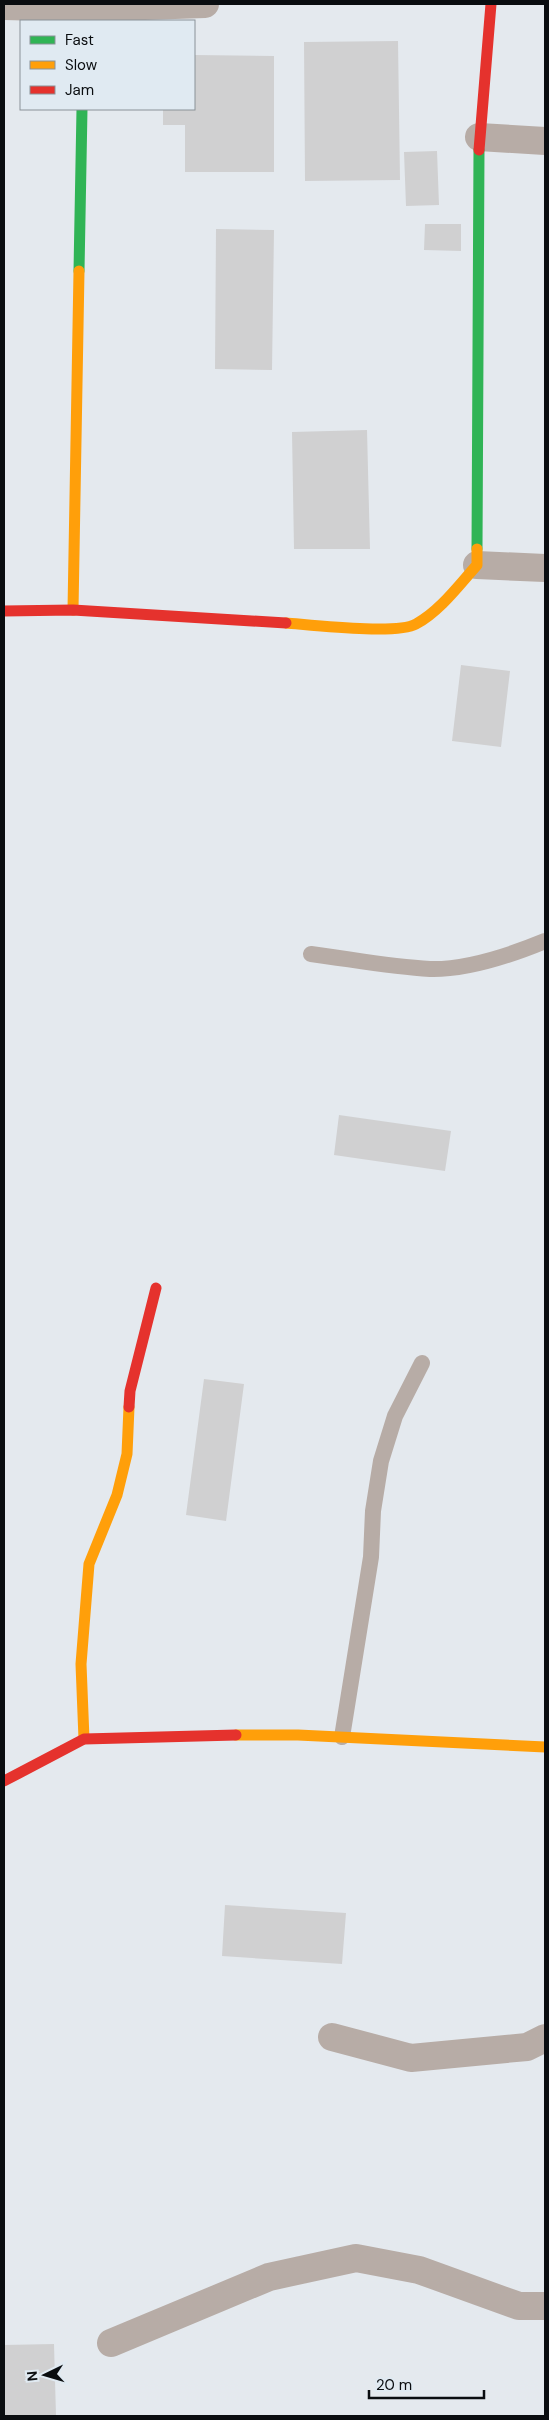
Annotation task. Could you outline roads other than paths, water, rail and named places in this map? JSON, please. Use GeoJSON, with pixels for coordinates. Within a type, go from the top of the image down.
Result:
{"type":"FeatureCollection","features":[{"type":"Feature","properties":{"kind":"street"},"geometry":{"type":"LineString","coordinates":[[4,6],[84,11],[205,4]]}},
{"type":"Feature","properties":{"kind":"street"},"geometry":{"type":"LineString","coordinates":[[4,611],[73,610],[380,629],[415,625],[434,611],[477,565],[479,137],[491,4]]}},
{"type":"Feature","properties":{"kind":"street"},"geometry":{"type":"LineString","coordinates":[[73,610],[82,110]]}},
{"type":"Feature","properties":{"kind":"street"},"geometry":{"type":"LineString","coordinates":[[479,137],[545,141]]}},
{"type":"Feature","properties":{"kind":"street"},"geometry":{"type":"LineString","coordinates":[[477,565],[545,568]]}},
{"type":"Feature","properties":{"kind":"street"},"geometry":{"type":"LineString","coordinates":[[84,1739],[81,1664],[89,1564],[117,1495],[128,1454],[130,1391],[156,1288]]}},
{"type":"Feature","properties":{"kind":"street"},"geometry":{"type":"LineString","coordinates":[[4,1781],[84,1739],[147,1736],[298,1735],[491,1746],[545,1747]]}},
{"type":"Feature","properties":{"kind":"street"},"geometry":{"type":"LineString","coordinates":[[332,2037],[411,2058],[527,2047],[545,2038]]}},
{"type":"Feature","properties":{"kind":"street"},"geometry":{"type":"LineString","coordinates":[[111,2343],[270,2277],[356,2258],[419,2270],[519,2306],[545,2306]]}},
{"type":"Feature","properties":{"kind":"lane"},"geometry":{"type":"LineString","coordinates":[[311,954],[430,969],[488,960],[545,941]]}},
{"type":"Feature","properties":{"kind":"lane"},"geometry":{"type":"LineString","coordinates":[[342,1737],[371,1557],[373,1511],[381,1461],[395,1416],[422,1363]]}}]}
